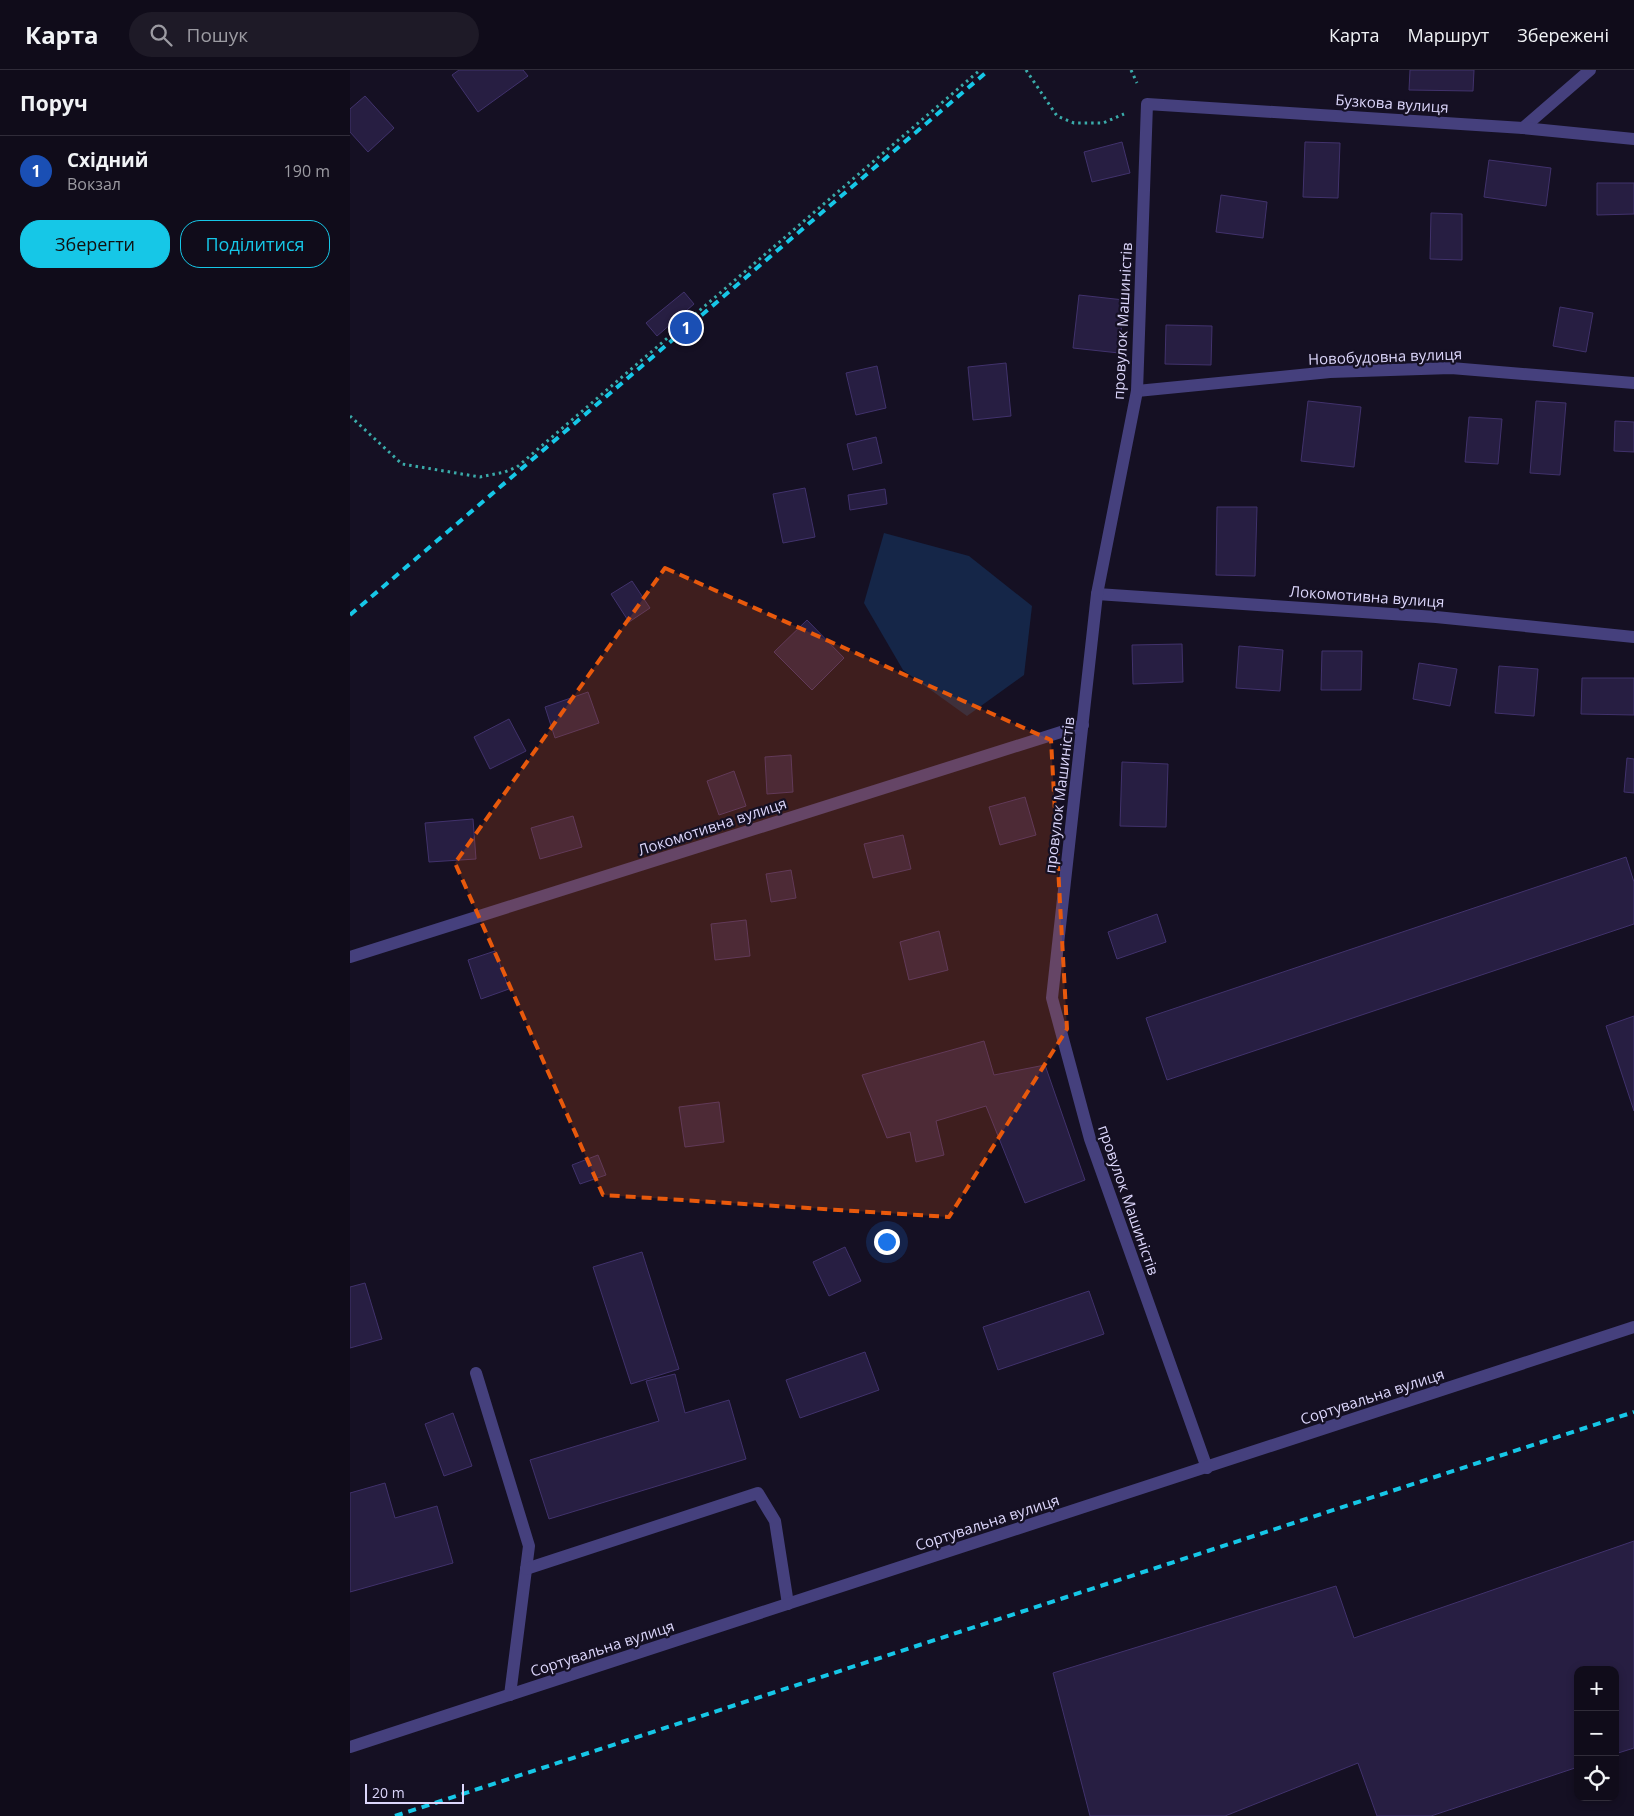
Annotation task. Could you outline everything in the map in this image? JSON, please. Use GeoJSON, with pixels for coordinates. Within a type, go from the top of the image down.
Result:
{"type":"FeatureCollection","features":[{"type":"Feature","properties":{"kind":"street"},"geometry":{"type":"LineString","coordinates":[[1523,128],[1590,70]]}},
{"type":"Feature","properties":{"kind":"street","name":"Бузкова вулиця"},"geometry":{"type":"LineString","coordinates":[[1147,104],[1523,128],[1634,139]]}},
{"type":"Feature","properties":{"kind":"street","name":"провулок Машиністів"},"geometry":{"type":"LineString","coordinates":[[1147,104],[1137,391],[1097,594],[1052,998],[1090,1139],[1207,1468]]}},
{"type":"Feature","properties":{"kind":"street","name":"Новобудовна вулиця"},"geometry":{"type":"LineString","coordinates":[[1137,391],[1330,372],[1451,368],[1634,383]]}},
{"type":"Feature","properties":{"kind":"street","name":"Локомотивна вулиця"},"geometry":{"type":"LineString","coordinates":[[1097,594],[1436,617],[1634,637]]}},
{"type":"Feature","properties":{"kind":"street","name":"Локомотивна вулиця"},"geometry":{"type":"LineString","coordinates":[[350,958],[1083,725]]}},
{"type":"Feature","properties":{"kind":"street","name":"Сортувальна вулиця"},"geometry":{"type":"LineString","coordinates":[[350,1747],[1634,1327]]}},
{"type":"Feature","properties":{"kind":"street"},"geometry":{"type":"LineString","coordinates":[[476,1374],[528,1546],[510,1695]]}},
{"type":"Feature","properties":{"kind":"street"},"geometry":{"type":"LineString","coordinates":[[526,1569],[758,1493],[775,1521],[788,1604]]}},
{"type":"Feature","properties":{"kind":"path"},"geometry":{"type":"LineString","coordinates":[[350,416],[402,464],[480,477],[506,472],[517,467],[980,70]]}},
{"type":"Feature","properties":{"kind":"path"},"geometry":{"type":"LineString","coordinates":[[1026,70],[1057,116],[1074,123],[1103,122],[1147,104]]}},
{"type":"Feature","properties":{"kind":"highlighted area"},"geometry":{"type":"Polygon","coordinates":[[[665,568],[1051,740],[1067,1029],[949,1217],[603,1195],[455,863],[665,568]]]}},
{"type":"Feature","properties":{"kind":"water"},"geometry":{"type":"Polygon","coordinates":[[[884,533],[969,556],[1032,606],[1024,675],[967,716],[903,670],[864,603],[884,533]]]}},
{"type":"Feature","properties":{"kind":"building"},"geometry":{"type":"Polygon","coordinates":[[[459,70],[523,70],[528,76],[478,112],[452,75],[459,70]]]}},
{"type":"Feature","properties":{"kind":"building"},"geometry":{"type":"Polygon","coordinates":[[[1410,70],[1474,70],[1473,91],[1409,90],[1410,70]]]}},
{"type":"Feature","properties":{"kind":"building"},"geometry":{"type":"Polygon","coordinates":[[[365,96],[394,128],[368,152],[350,132],[350,109],[365,96]]]}},
{"type":"Feature","properties":{"kind":"building"},"geometry":{"type":"Polygon","coordinates":[[[1122,142],[1130,173],[1092,182],[1084,152],[1122,142]]]}},
{"type":"Feature","properties":{"kind":"building"},"geometry":{"type":"Polygon","coordinates":[[[1305,142],[1340,143],[1338,198],[1303,197],[1305,142]]]}},
{"type":"Feature","properties":{"kind":"building"},"geometry":{"type":"Polygon","coordinates":[[[1489,160],[1551,168],[1546,206],[1484,197],[1489,160]]]}},
{"type":"Feature","properties":{"kind":"building"},"geometry":{"type":"Polygon","coordinates":[[[1597,183],[1634,183],[1634,214],[1597,215],[1597,183]]]}},
{"type":"Feature","properties":{"kind":"building"},"geometry":{"type":"Polygon","coordinates":[[[1221,195],[1267,202],[1263,238],[1216,232],[1221,195]]]}},
{"type":"Feature","properties":{"kind":"building"},"geometry":{"type":"Polygon","coordinates":[[[1431,213],[1462,214],[1462,260],[1430,259],[1431,213]]]}},
{"type":"Feature","properties":{"kind":"building"},"geometry":{"type":"Polygon","coordinates":[[[684,292],[694,304],[657,336],[646,323],[684,292]]]}},
{"type":"Feature","properties":{"kind":"building"},"geometry":{"type":"Polygon","coordinates":[[[1079,295],[1124,300],[1119,353],[1073,348],[1079,295]]]}},
{"type":"Feature","properties":{"kind":"building"},"geometry":{"type":"Polygon","coordinates":[[[1560,307],[1593,313],[1586,352],[1553,346],[1560,307]]]}},
{"type":"Feature","properties":{"kind":"building"},"geometry":{"type":"Polygon","coordinates":[[[1166,325],[1212,326],[1211,365],[1165,364],[1166,325]]]}},
{"type":"Feature","properties":{"kind":"building"},"geometry":{"type":"Polygon","coordinates":[[[1006,363],[1011,416],[973,420],[968,367],[1006,363]]]}},
{"type":"Feature","properties":{"kind":"building"},"geometry":{"type":"Polygon","coordinates":[[[877,366],[886,408],[856,415],[846,373],[877,366]]]}},
{"type":"Feature","properties":{"kind":"building"},"geometry":{"type":"Polygon","coordinates":[[[1308,401],[1361,407],[1354,467],[1301,461],[1308,401]]]}},
{"type":"Feature","properties":{"kind":"building"},"geometry":{"type":"Polygon","coordinates":[[[1536,401],[1566,403],[1560,475],[1530,473],[1536,401]]]}},
{"type":"Feature","properties":{"kind":"building"},"geometry":{"type":"Polygon","coordinates":[[[1469,417],[1502,419],[1498,464],[1465,462],[1469,417]]]}},
{"type":"Feature","properties":{"kind":"building"},"geometry":{"type":"Polygon","coordinates":[[[1615,421],[1634,422],[1634,452],[1614,451],[1615,421]]]}},
{"type":"Feature","properties":{"kind":"building"},"geometry":{"type":"Polygon","coordinates":[[[876,437],[882,463],[853,470],[847,444],[876,437]]]}},
{"type":"Feature","properties":{"kind":"building"},"geometry":{"type":"Polygon","coordinates":[[[805,488],[815,537],[783,543],[773,494],[805,488]]]}},
{"type":"Feature","properties":{"kind":"building"},"geometry":{"type":"Polygon","coordinates":[[[885,489],[887,504],[850,510],[848,495],[885,489]]]}},
{"type":"Feature","properties":{"kind":"building"},"geometry":{"type":"Polygon","coordinates":[[[1217,507],[1257,507],[1255,576],[1216,575],[1217,507]]]}},
{"type":"Feature","properties":{"kind":"building"},"geometry":{"type":"Polygon","coordinates":[[[632,581],[650,608],[629,622],[611,594],[632,581]]]}},
{"type":"Feature","properties":{"kind":"building"},"geometry":{"type":"Polygon","coordinates":[[[807,620],[844,658],[812,690],[774,652],[807,620]]]}},
{"type":"Feature","properties":{"kind":"building"},"geometry":{"type":"Polygon","coordinates":[[[1182,644],[1183,682],[1133,684],[1132,645],[1182,644]]]}},
{"type":"Feature","properties":{"kind":"building"},"geometry":{"type":"Polygon","coordinates":[[[1239,646],[1283,650],[1280,691],[1236,688],[1239,646]]]}},
{"type":"Feature","properties":{"kind":"building"},"geometry":{"type":"Polygon","coordinates":[[[1322,651],[1362,651],[1361,690],[1321,690],[1322,651]]]}},
{"type":"Feature","properties":{"kind":"building"},"geometry":{"type":"Polygon","coordinates":[[[1419,663],[1457,669],[1450,706],[1413,699],[1419,663]]]}},
{"type":"Feature","properties":{"kind":"building"},"geometry":{"type":"Polygon","coordinates":[[[1499,666],[1538,669],[1534,716],[1495,713],[1499,666]]]}},
{"type":"Feature","properties":{"kind":"building"},"geometry":{"type":"Polygon","coordinates":[[[1582,678],[1634,678],[1634,715],[1581,714],[1582,678]]]}},
{"type":"Feature","properties":{"kind":"building"},"geometry":{"type":"Polygon","coordinates":[[[588,692],[599,723],[555,738],[545,707],[588,692]]]}},
{"type":"Feature","properties":{"kind":"building"},"geometry":{"type":"Polygon","coordinates":[[[509,719],[526,751],[490,769],[474,737],[509,719]]]}},
{"type":"Feature","properties":{"kind":"building"},"geometry":{"type":"Polygon","coordinates":[[[791,755],[793,792],[767,794],[765,757],[791,755]]]}},
{"type":"Feature","properties":{"kind":"building"},"geometry":{"type":"Polygon","coordinates":[[[1627,758],[1634,759],[1634,793],[1624,792],[1627,758]]]}},
{"type":"Feature","properties":{"kind":"building"},"geometry":{"type":"Polygon","coordinates":[[[1122,762],[1168,764],[1166,827],[1120,826],[1122,762]]]}},
{"type":"Feature","properties":{"kind":"building"},"geometry":{"type":"Polygon","coordinates":[[[734,771],[746,806],[719,815],[707,781],[734,771]]]}},
{"type":"Feature","properties":{"kind":"building"},"geometry":{"type":"Polygon","coordinates":[[[1025,797],[1036,835],[1000,845],[989,807],[1025,797]]]}},
{"type":"Feature","properties":{"kind":"building"},"geometry":{"type":"Polygon","coordinates":[[[573,816],[582,847],[540,859],[531,828],[573,816]]]}},
{"type":"Feature","properties":{"kind":"building"},"geometry":{"type":"Polygon","coordinates":[[[473,819],[476,859],[429,862],[425,823],[473,819]]]}},
{"type":"Feature","properties":{"kind":"building"},"geometry":{"type":"Polygon","coordinates":[[[903,835],[911,869],[873,878],[864,844],[903,835]]]}},
{"type":"Feature","properties":{"kind":"building"},"geometry":{"type":"Polygon","coordinates":[[[1626,857],[1634,882],[1634,924],[1167,1080],[1146,1018],[1626,857]]]}},
{"type":"Feature","properties":{"kind":"building"},"geometry":{"type":"Polygon","coordinates":[[[791,870],[796,898],[771,902],[766,874],[791,870]]]}},
{"type":"Feature","properties":{"kind":"building"},"geometry":{"type":"Polygon","coordinates":[[[1157,914],[1166,942],[1117,959],[1108,932],[1157,914]]]}},
{"type":"Feature","properties":{"kind":"building"},"geometry":{"type":"Polygon","coordinates":[[[746,920],[750,956],[715,960],[711,924],[746,920]]]}},
{"type":"Feature","properties":{"kind":"building"},"geometry":{"type":"Polygon","coordinates":[[[939,931],[948,970],[909,980],[900,942],[939,931]]]}},
{"type":"Feature","properties":{"kind":"building"},"geometry":{"type":"Polygon","coordinates":[[[495,951],[509,989],[481,999],[468,960],[495,951]]]}},
{"type":"Feature","properties":{"kind":"building"},"geometry":{"type":"Polygon","coordinates":[[[1634,1016],[1634,1111],[1606,1026],[1634,1016]]]}},
{"type":"Feature","properties":{"kind":"building"},"geometry":{"type":"Polygon","coordinates":[[[984,1041],[994,1075],[1045,1065],[1085,1180],[1025,1203],[986,1106],[936,1121],[944,1155],[916,1162],[910,1132],[887,1138],[862,1075],[984,1041]]]}},
{"type":"Feature","properties":{"kind":"building"},"geometry":{"type":"Polygon","coordinates":[[[719,1102],[724,1142],[685,1147],[679,1107],[719,1102]]]}},
{"type":"Feature","properties":{"kind":"building"},"geometry":{"type":"Polygon","coordinates":[[[598,1155],[606,1175],[580,1184],[572,1165],[598,1155]]]}},
{"type":"Feature","properties":{"kind":"building"},"geometry":{"type":"Polygon","coordinates":[[[845,1247],[861,1281],[829,1296],[813,1262],[845,1247]]]}},
{"type":"Feature","properties":{"kind":"building"},"geometry":{"type":"Polygon","coordinates":[[[642,1252],[679,1369],[631,1384],[593,1267],[642,1252]]]}},
{"type":"Feature","properties":{"kind":"building"},"geometry":{"type":"Polygon","coordinates":[[[365,1283],[382,1339],[350,1348],[350,1287],[365,1283]]]}},
{"type":"Feature","properties":{"kind":"building"},"geometry":{"type":"Polygon","coordinates":[[[1089,1291],[1104,1334],[998,1370],[983,1327],[1089,1291]]]}},
{"type":"Feature","properties":{"kind":"building"},"geometry":{"type":"Polygon","coordinates":[[[865,1352],[879,1390],[800,1418],[786,1380],[865,1352]]]}},
{"type":"Feature","properties":{"kind":"building"},"geometry":{"type":"Polygon","coordinates":[[[675,1374],[685,1413],[729,1400],[746,1459],[549,1519],[530,1460],[659,1421],[646,1381],[675,1374]]]}},
{"type":"Feature","properties":{"kind":"building"},"geometry":{"type":"Polygon","coordinates":[[[453,1413],[472,1466],[444,1476],[425,1424],[453,1413]]]}},
{"type":"Feature","properties":{"kind":"building"},"geometry":{"type":"Polygon","coordinates":[[[385,1483],[395,1518],[437,1506],[453,1563],[350,1592],[350,1493],[385,1483]]]}},
{"type":"Feature","properties":{"kind":"building"},"geometry":{"type":"Polygon","coordinates":[[[1634,1541],[1634,1748],[1619,1753],[1619,1666],[1574,1666],[1574,1768],[1431,1816],[1377,1816],[1358,1763],[1225,1816],[1090,1816],[1053,1673],[1336,1586],[1354,1638],[1634,1541]]]}},
{"type":"Feature","properties":{"kind":"railway"},"geometry":{"type":"LineString","coordinates":[[350,615],[989,70]]}},
{"type":"Feature","properties":{"kind":"railway"},"geometry":{"type":"LineString","coordinates":[[395,1816],[1634,1412]]}},
{"type":"Feature","properties":{"kind":"place","name":"Східний"},"geometry":{"type":"Point","coordinates":[686,328]}}]}
